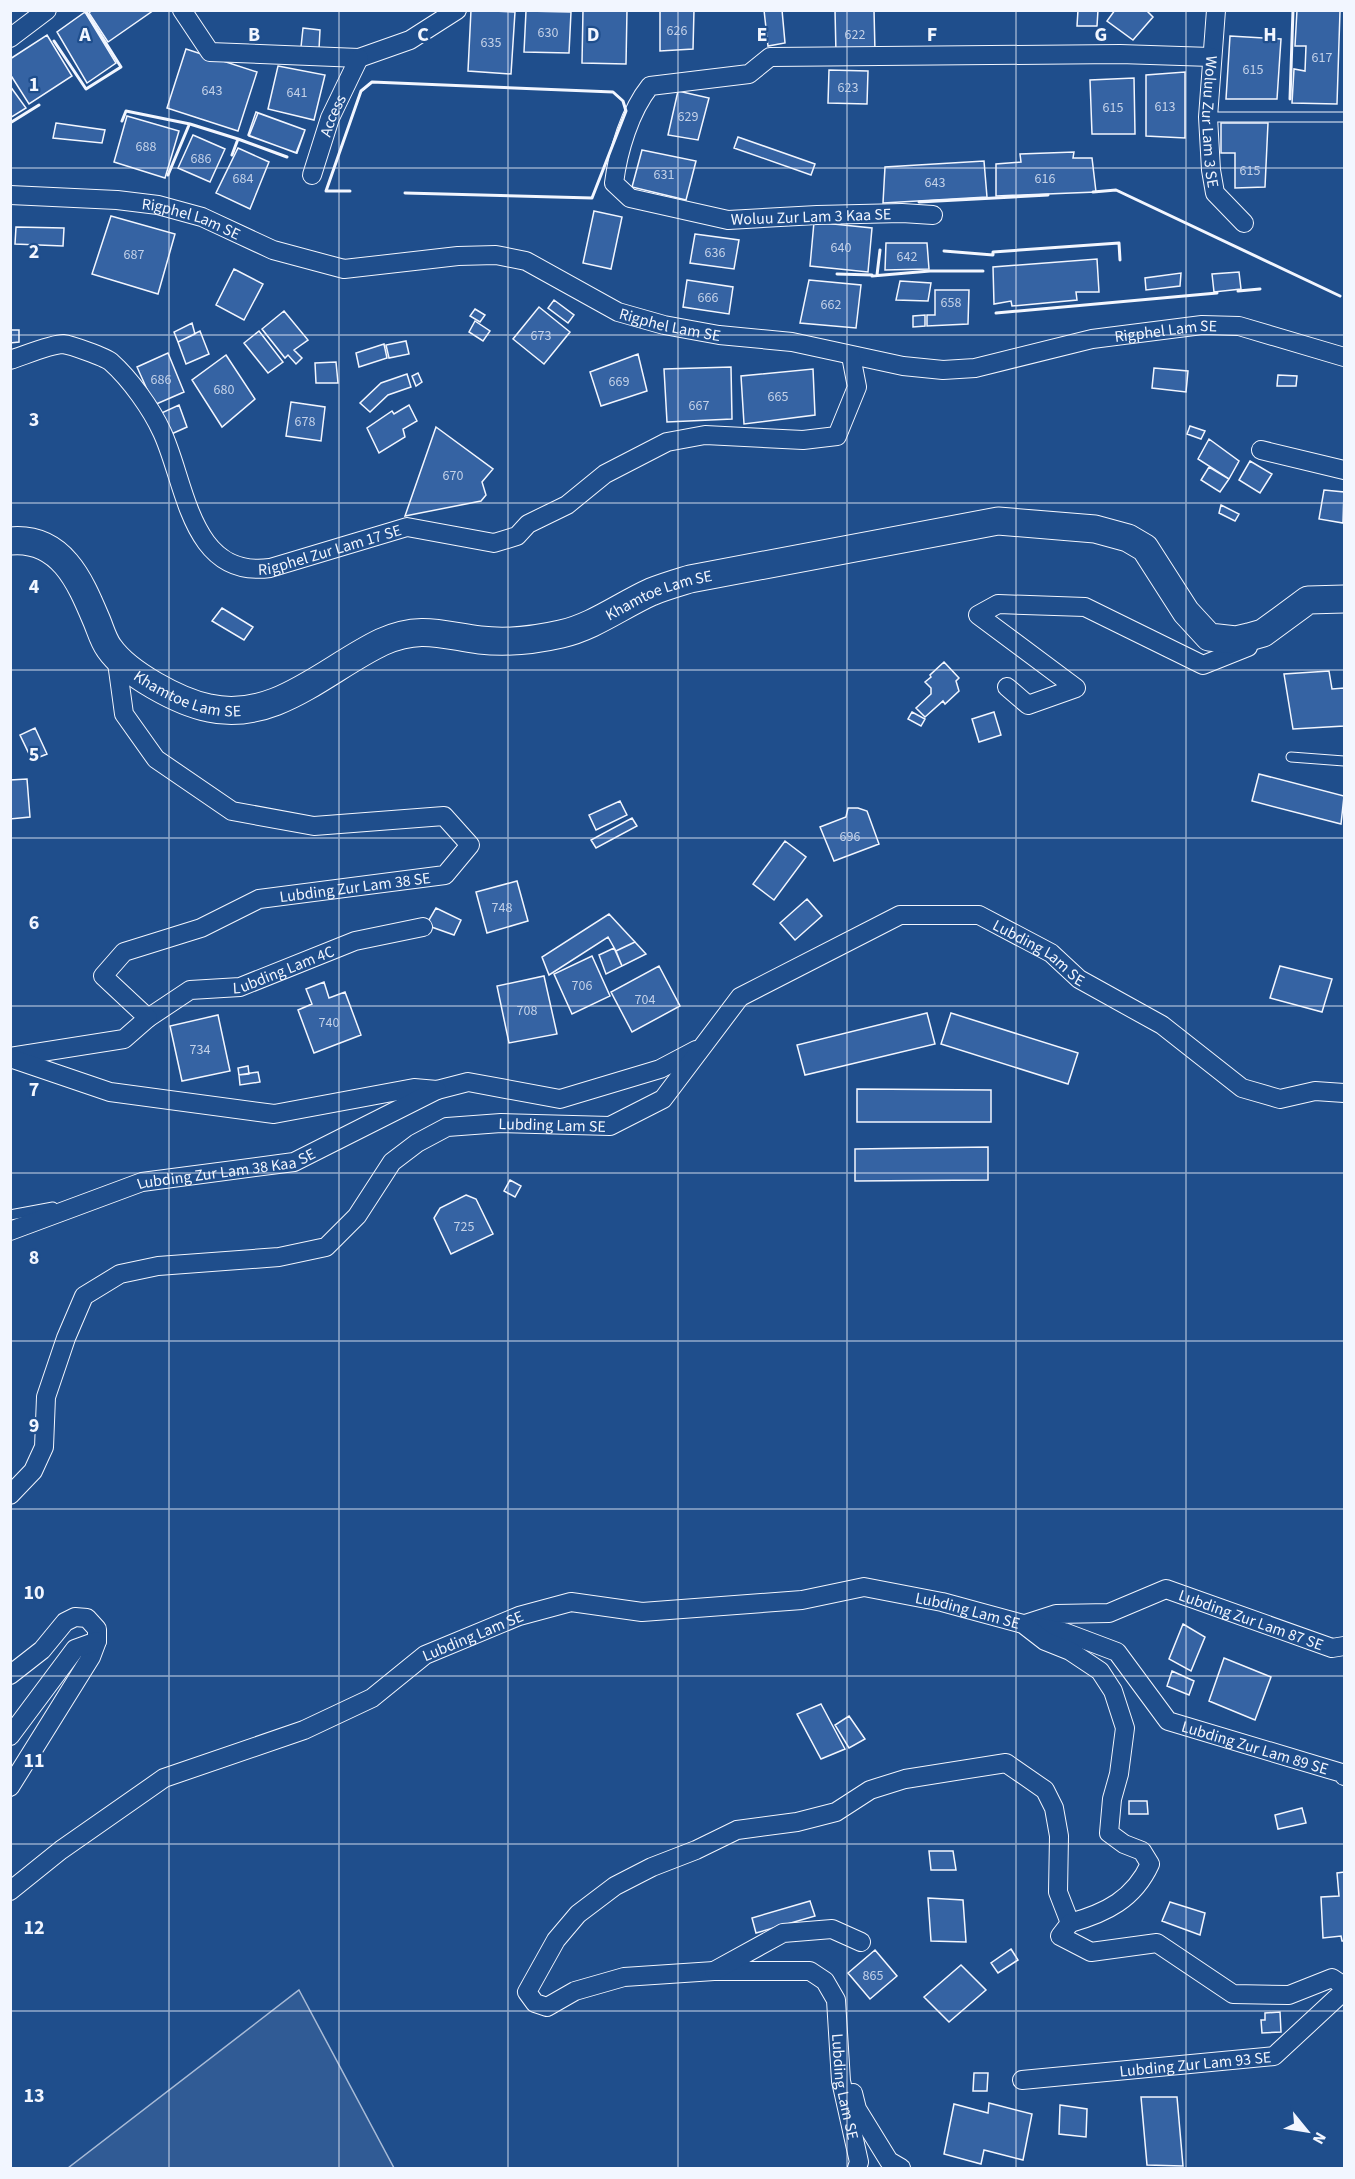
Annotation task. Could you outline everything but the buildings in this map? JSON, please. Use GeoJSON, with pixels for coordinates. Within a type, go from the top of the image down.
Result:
{"type":"FeatureCollection","features":[{"type":"Feature","properties":{"kind":"main road","name":"Khamtoe Lam SE"},"geometry":{"type":"LineString","coordinates":[[10,541],[23,540],[49,549],[69,564],[108,648],[136,673],[190,703],[210,709],[248,710],[266,706],[382,643],[403,634],[432,631],[481,640],[515,641],[563,634],[652,592],[690,579],[998,521],[1095,529],[1128,538],[1145,548],[1186,612],[1209,637],[1236,640],[1249,638],[1263,633],[1308,600],[1344,599]]}},
{"type":"Feature","properties":{"kind":"street"},"geometry":{"type":"LineString","coordinates":[[10,38],[47,10]]}},
{"type":"Feature","properties":{"kind":"street"},"geometry":{"type":"LineString","coordinates":[[182,10],[210,52],[359,57],[410,40],[457,10]]}},
{"type":"Feature","properties":{"kind":"street","name":"Woluu Zur Lam 3 SE"},"geometry":{"type":"LineString","coordinates":[[1216,10],[1208,117],[1215,193],[1244,223]]}},
{"type":"Feature","properties":{"kind":"street","name":"Woluu Zur Lam 3 Kaa SE"},"geometry":{"type":"LineString","coordinates":[[933,215],[902,213],[817,215],[728,220],[630,198],[614,183],[616,167],[639,100],[650,86],[749,74],[771,57],[1120,54],[1211,57]]}},
{"type":"Feature","properties":{"kind":"street","name":"Access"},"geometry":{"type":"LineString","coordinates":[[312,175],[330,118],[359,57]]}},
{"type":"Feature","properties":{"kind":"street","name":"Rigphel Lam SE"},"geometry":{"type":"LineString","coordinates":[[10,195],[117,200],[158,205],[202,218],[273,250],[344,269],[458,256],[496,255],[526,261],[618,312],[664,326],[792,342],[851,356],[943,370],[975,368],[1092,339],[1202,325],[1239,326],[1344,357]]}},
{"type":"Feature","properties":{"kind":"street","name":"Rigphel Zur Lam 17 SE"},"geometry":{"type":"LineString","coordinates":[[10,360],[63,344],[109,360],[132,385],[162,431],[190,517],[204,539],[226,561],[253,571],[407,527],[494,543],[517,536],[528,524],[567,505],[605,474],[667,442],[705,435],[803,440],[837,436],[857,387],[851,356]]}},
{"type":"Feature","properties":{"kind":"street"},"geometry":{"type":"LineString","coordinates":[[1261,450],[1344,470]]}},
{"type":"Feature","properties":{"kind":"street"},"geometry":{"type":"LineString","coordinates":[[1007,687],[1028,705],[1076,688],[978,615],[998,604],[1085,607],[1203,665],[1248,647],[1249,638]]}},
{"type":"Feature","properties":{"kind":"street","name":"Lubding Zur Lam 38 SE"},"geometry":{"type":"LineString","coordinates":[[116,655],[124,714],[156,759],[232,811],[314,826],[444,816],[470,845],[445,875],[259,899],[201,928],[124,952],[104,976],[148,1018]]}},
{"type":"Feature","properties":{"kind":"street","name":"Lubding Lam SE"},"geometry":{"type":"LineString","coordinates":[[10,1495],[33,1471],[44,1447],[46,1397],[66,1338],[84,1296],[120,1274],[148,1268],[279,1257],[326,1247],[357,1216],[392,1162],[417,1143],[447,1127],[501,1123],[610,1126],[663,1099],[740,998],[900,915],[979,915],[1051,953],[1079,979],[1162,1025],[1242,1088],[1280,1099],[1315,1091],[1344,1092]]}},
{"type":"Feature","properties":{"kind":"street","name":"Lubding Lam 4C"},"geometry":{"type":"LineString","coordinates":[[148,1018],[190,990],[240,987],[355,941],[423,927]]}},
{"type":"Feature","properties":{"kind":"street"},"geometry":{"type":"LineString","coordinates":[[10,1057],[124,1039],[148,1018]]}},
{"type":"Feature","properties":{"kind":"street"},"geometry":{"type":"LineString","coordinates":[[10,1057],[110,1092],[274,1114],[414,1088],[437,1090],[468,1082],[560,1099],[660,1069],[701,1048]]}},
{"type":"Feature","properties":{"kind":"street","name":"Lubding Zur Lam 38 Kaa SE"},"geometry":{"type":"LineString","coordinates":[[10,1232],[142,1182],[294,1162],[437,1090]]}},
{"type":"Feature","properties":{"kind":"street","name":"Lubding Lam SE"},"geometry":{"type":"LineString","coordinates":[[10,1891],[61,1850],[164,1778],[304,1730],[372,1698],[425,1655],[519,1616],[571,1602],[642,1612],[802,1600],[864,1587],[942,1602],[1023,1624],[1045,1641],[1070,1651],[1100,1671],[1113,1690],[1125,1728],[1119,1774],[1112,1799],[1109,1833],[1124,1844],[1142,1851],[1150,1864],[1141,1884],[1115,1905],[1090,1917],[1070,1923],[1059,1892],[1059,1836],[1054,1808],[1045,1790],[1006,1763],[905,1779],[870,1790],[836,1812],[797,1822],[737,1830],[696,1850],[652,1867],[615,1886],[578,1914],[556,1940],[527,1992],[535,2003],[547,2007],[576,1991],[624,1977],[714,1971],[810,1971],[825,1981],[836,2001],[841,2081],[858,2162],[857,2169]]}},
{"type":"Feature","properties":{"kind":"street","name":"Lubding Zur Lam 87 SE"},"geometry":{"type":"LineString","coordinates":[[1023,1624],[1056,1614],[1109,1613],[1166,1589],[1332,1648],[1344,1646]]}},
{"type":"Feature","properties":{"kind":"street"},"geometry":{"type":"LineString","coordinates":[[10,1675],[42,1650],[65,1622],[75,1617],[87,1618],[97,1629],[97,1641],[91,1657],[10,1786]]}},
{"type":"Feature","properties":{"kind":"street","name":"Lubding Zur Lam 89 SE"},"geometry":{"type":"LineString","coordinates":[[1023,1624],[1064,1632],[1117,1652],[1168,1721],[1344,1776]]}},
{"type":"Feature","properties":{"kind":"street"},"geometry":{"type":"LineString","coordinates":[[10,1736],[75,1649],[97,1641]]}},
{"type":"Feature","properties":{"kind":"street"},"geometry":{"type":"LineString","coordinates":[[1070,1923],[1060,1936],[1091,1952],[1157,1943],[1233,1994],[1289,1995],[1332,1978],[1344,1986]]}},
{"type":"Feature","properties":{"kind":"street"},"geometry":{"type":"LineString","coordinates":[[714,1971],[739,1954],[783,1933],[832,1929],[861,1942]]}},
{"type":"Feature","properties":{"kind":"street","name":"Lubding Zur Lam 93 SE"},"geometry":{"type":"LineString","coordinates":[[1022,2080],[1274,2056],[1344,1991]]}},
{"type":"Feature","properties":{"kind":"street"},"geometry":{"type":"LineString","coordinates":[[841,2081],[853,2092],[858,2109],[889,2161],[901,2169]]}},
{"type":"Feature","properties":{"kind":"lane"},"geometry":{"type":"LineString","coordinates":[[1208,117],[1344,117]]}},
{"type":"Feature","properties":{"kind":"lane"},"geometry":{"type":"LineString","coordinates":[[1291,757],[1344,761]]}},
{"type":"Feature","properties":{"kind":"lane"},"geometry":{"type":"LineString","coordinates":[[10,1215],[94,1200]]}},
{"type":"Feature","properties":{"kind":"shaded area"},"geometry":{"type":"Polygon","coordinates":[[[299,1990],[394,2168],[68,2168],[299,1990]]]}},
{"type":"Feature","properties":{"kind":"wall"},"geometry":{"type":"LineString","coordinates":[[54,41],[86,89],[121,67],[85,10]]}},
{"type":"Feature","properties":{"kind":"wall"},"geometry":{"type":"LineString","coordinates":[[1290,99],[1293,10]]}},
{"type":"Feature","properties":{"kind":"wall"},"geometry":{"type":"LineString","coordinates":[[350,191],[326,191],[361,91],[372,82],[613,92],[623,101],[626,111],[592,198],[405,193]]}},
{"type":"Feature","properties":{"kind":"wall"},"geometry":{"type":"LineString","coordinates":[[10,123],[39,105]]}},
{"type":"Feature","properties":{"kind":"wall"},"geometry":{"type":"LineString","coordinates":[[122,121],[126,111],[190,124],[238,139]]}},
{"type":"Feature","properties":{"kind":"wall"},"geometry":{"type":"LineString","coordinates":[[168,175],[189,125]]}},
{"type":"Feature","properties":{"kind":"wall"},"geometry":{"type":"LineString","coordinates":[[232,155],[238,139],[287,157]]}},
{"type":"Feature","properties":{"kind":"wall"},"geometry":{"type":"LineString","coordinates":[[1093,192],[1116,190],[1340,296]]}},
{"type":"Feature","properties":{"kind":"wall"},"geometry":{"type":"LineString","coordinates":[[919,202],[1048,195]]}},
{"type":"Feature","properties":{"kind":"wall"},"geometry":{"type":"LineString","coordinates":[[944,251],[993,255],[993,252],[1119,243],[1120,260]]}},
{"type":"Feature","properties":{"kind":"wall"},"geometry":{"type":"LineString","coordinates":[[877,275],[880,250]]}},
{"type":"Feature","properties":{"kind":"wall"},"geometry":{"type":"LineString","coordinates":[[872,276],[930,271],[983,271]]}},
{"type":"Feature","properties":{"kind":"wall"},"geometry":{"type":"LineString","coordinates":[[837,274],[872,275]]}},
{"type":"Feature","properties":{"kind":"wall"},"geometry":{"type":"LineString","coordinates":[[1238,291],[1260,289]]}},
{"type":"Feature","properties":{"kind":"wall"},"geometry":{"type":"LineString","coordinates":[[996,313],[1217,293]]}}]}
